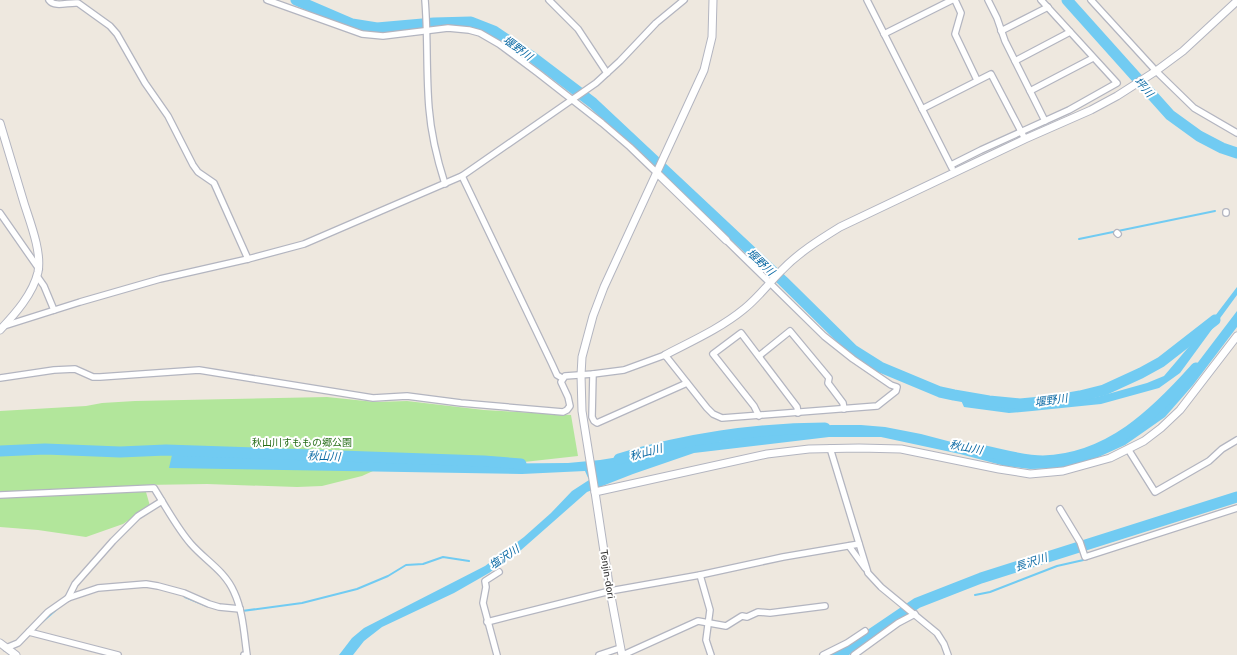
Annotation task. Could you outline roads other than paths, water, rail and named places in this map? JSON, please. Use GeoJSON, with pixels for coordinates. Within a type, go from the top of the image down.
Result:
{"type":"FeatureCollection","features":[{"type":"Feature","properties":{"kind":"street"},"geometry":{"type":"LineString","coordinates":[[49,0],[56,5],[78,3],[114,30],[145,83],[168,116],[193,165],[198,172],[214,183],[248,259]]}},
{"type":"Feature","properties":{"kind":"street"},"geometry":{"type":"LineString","coordinates":[[267,0],[362,34],[383,36],[448,28],[480,33],[499,44],[574,99],[614,132],[657,172],[824,336],[853,359],[896,387],[896,391],[877,406],[722,418],[713,414],[665,355]]}},
{"type":"Feature","properties":{"kind":"street"},"geometry":{"type":"LineString","coordinates":[[425,0],[429,107],[438,163],[445,184]]}},
{"type":"Feature","properties":{"kind":"street"},"geometry":{"type":"LineString","coordinates":[[549,0],[578,29],[607,73]]}},
{"type":"Feature","properties":{"kind":"street"},"geometry":{"type":"LineString","coordinates":[[1,328],[54,310],[160,279],[248,259],[304,244],[462,176],[585,92],[607,73],[656,23],[684,0]]}},
{"type":"Feature","properties":{"kind":"street","name":"Tenjin-dori"},"geometry":{"type":"LineString","coordinates":[[622,653],[610,591],[582,411],[582,357],[593,316],[604,286],[700,80],[707,61],[712,37],[713,0]]}},
{"type":"Feature","properties":{"kind":"street"},"geometry":{"type":"LineString","coordinates":[[868,0],[954,173]]}},
{"type":"Feature","properties":{"kind":"street"},"geometry":{"type":"LineString","coordinates":[[884,34],[953,0],[961,13],[955,34],[978,80]]}},
{"type":"Feature","properties":{"kind":"street"},"geometry":{"type":"LineString","coordinates":[[988,0],[997,18],[1005,41],[1045,121]]}},
{"type":"Feature","properties":{"kind":"street"},"geometry":{"type":"LineString","coordinates":[[950,165],[1069,110],[1117,83],[1041,0]]}},
{"type":"Feature","properties":{"kind":"street"},"geometry":{"type":"LineString","coordinates":[[1091,0],[1156,71],[1194,108],[1237,134]]}},
{"type":"Feature","properties":{"kind":"street"},"geometry":{"type":"LineString","coordinates":[[562,378],[564,376],[624,370],[665,355],[704,335],[733,318],[746,307],[791,261],[811,244],[840,227],[1091,110],[1133,87],[1183,51],[1237,1]]}},
{"type":"Feature","properties":{"kind":"street"},"geometry":{"type":"LineString","coordinates":[[1001,31],[1048,7]]}},
{"type":"Feature","properties":{"kind":"street"},"geometry":{"type":"LineString","coordinates":[[1015,61],[1070,32]]}},
{"type":"Feature","properties":{"kind":"street"},"geometry":{"type":"LineString","coordinates":[[1030,91],[1093,58]]}},
{"type":"Feature","properties":{"kind":"street"},"geometry":{"type":"LineString","coordinates":[[922,109],[991,74],[1025,140]]}},
{"type":"Feature","properties":{"kind":"street"},"geometry":{"type":"LineString","coordinates":[[0,123],[38,252],[38,273],[35,282],[28,296],[1,328]]}},
{"type":"Feature","properties":{"kind":"street"},"geometry":{"type":"LineString","coordinates":[[462,176],[557,375],[562,378]]}},
{"type":"Feature","properties":{"kind":"street"},"geometry":{"type":"LineString","coordinates":[[0,213],[38,273],[54,310]]}},
{"type":"Feature","properties":{"kind":"street"},"geometry":{"type":"LineString","coordinates":[[758,356],[790,331],[829,378],[828,383],[843,403],[844,409]]}},
{"type":"Feature","properties":{"kind":"street"},"geometry":{"type":"LineString","coordinates":[[759,416],[754,406],[713,354],[741,333],[797,407],[798,412]]}},
{"type":"Feature","properties":{"kind":"street"},"geometry":{"type":"LineString","coordinates":[[595,492],[767,454],[830,448],[901,449],[1030,474],[1063,471],[1110,458],[1144,441],[1161,428],[1180,410],[1237,336]]}},
{"type":"Feature","properties":{"kind":"street"},"geometry":{"type":"LineString","coordinates":[[0,378],[54,370],[75,369],[93,377],[199,370],[373,398],[407,396],[461,403],[563,412],[570,406],[568,397],[561,382],[562,378]]}},
{"type":"Feature","properties":{"kind":"street"},"geometry":{"type":"LineString","coordinates":[[593,374],[592,417],[597,423],[687,383]]}},
{"type":"Feature","properties":{"kind":"street"},"geometry":{"type":"LineString","coordinates":[[1128,449],[1155,492],[1209,461],[1222,449],[1237,440]]}},
{"type":"Feature","properties":{"kind":"street"},"geometry":{"type":"LineString","coordinates":[[830,448],[868,573]]}},
{"type":"Feature","properties":{"kind":"street"},"geometry":{"type":"LineString","coordinates":[[0,496],[154,488],[192,544],[223,573],[235,593],[240,609],[248,655],[244,655]]}},
{"type":"Feature","properties":{"kind":"street"},"geometry":{"type":"LineString","coordinates":[[68,598],[75,584],[112,541],[138,516],[162,501]]}},
{"type":"Feature","properties":{"kind":"street"},"geometry":{"type":"LineString","coordinates":[[1060,509],[1080,542],[1085,556],[1237,508]]}},
{"type":"Feature","properties":{"kind":"street"},"geometry":{"type":"LineString","coordinates":[[487,622],[610,591],[700,575],[783,557],[859,544]]}},
{"type":"Feature","properties":{"kind":"street"},"geometry":{"type":"LineString","coordinates":[[849,546],[868,573],[881,587],[937,633],[944,644],[948,655]]}},
{"type":"Feature","properties":{"kind":"street"},"geometry":{"type":"LineString","coordinates":[[497,655],[482,603],[486,587],[485,581],[500,572]]}},
{"type":"Feature","properties":{"kind":"street"},"geometry":{"type":"LineString","coordinates":[[700,575],[710,610],[706,640],[711,655]]}},
{"type":"Feature","properties":{"kind":"street"},"geometry":{"type":"LineString","coordinates":[[0,643],[10,652],[48,612],[68,598],[98,588],[146,584],[172,588],[202,601],[219,606],[240,609]]}},
{"type":"Feature","properties":{"kind":"street"},"geometry":{"type":"LineString","coordinates":[[598,655],[622,653],[698,621],[726,626],[742,616],[747,617],[758,612],[770,613],[825,606]]}},
{"type":"Feature","properties":{"kind":"street"},"geometry":{"type":"LineString","coordinates":[[854,655],[915,614]]}},
{"type":"Feature","properties":{"kind":"street"},"geometry":{"type":"LineString","coordinates":[[823,655],[847,643],[865,631]]}},
{"type":"Feature","properties":{"kind":"street"},"geometry":{"type":"LineString","coordinates":[[29,632],[118,655]]}},
{"type":"Feature","properties":{"kind":"water"},"geometry":{"type":"Polygon","coordinates":[[[1237,287],[1237,295],[1180,373],[1159,388],[1101,404],[1009,413],[964,407],[960,398],[1000,404],[1028,405],[1097,397],[1147,383],[1164,376],[1215,316],[1237,287]]]}},
{"type":"Feature","properties":{"kind":"water","name":"塩沢川"},"geometry":{"type":"Polygon","coordinates":[[[1237,311],[1237,327],[1193,385],[1165,417],[1125,445],[1092,460],[1065,468],[1030,469],[1005,466],[960,454],[881,437],[829,437],[694,453],[587,492],[520,551],[489,573],[454,593],[382,627],[364,641],[353,655],[339,655],[352,638],[364,628],[485,566],[524,537],[551,513],[572,491],[589,480],[585,471],[522,474],[169,468],[172,455],[460,464],[568,463],[600,460],[831,425],[885,427],[921,434],[1027,462],[1063,462],[1090,454],[1122,439],[1164,407],[1237,311]]]}},
{"type":"Feature","properties":{"kind":"waterway","name":"堰野川"},"geometry":{"type":"LineString","coordinates":[[296,0],[352,24],[377,28],[434,23],[471,22],[494,31],[531,56],[593,103],[783,281],[853,350],[880,367],[940,392],[989,401],[1020,404],[1052,401],[1104,390],[1161,362],[1215,320]]}},
{"type":"Feature","properties":{"kind":"waterway","name":"坪川"},"geometry":{"type":"LineString","coordinates":[[1067,0],[1170,115],[1199,136],[1222,148],[1237,153]]}},
{"type":"Feature","properties":{"kind":"waterway"},"geometry":{"type":"LineString","coordinates":[[1079,239],[1215,211]]}},
{"type":"Feature","properties":{"kind":"waterway","name":"秋山川"},"geometry":{"type":"LineString","coordinates":[[980,450],[1035,461],[1067,458],[1089,452],[1110,443],[1147,417],[1164,402],[1196,368]]}},
{"type":"Feature","properties":{"kind":"waterway","name":"秋山川"},"geometry":{"type":"LineString","coordinates":[[619,459],[695,440],[721,436],[774,430],[825,428]]}},
{"type":"Feature","properties":{"kind":"waterway","name":"秋山川"},"geometry":{"type":"LineString","coordinates":[[0,451],[45,449],[120,452],[166,450],[484,461],[521,464]]}},
{"type":"Feature","properties":{"kind":"waterway","name":"長沢川"},"geometry":{"type":"LineString","coordinates":[[837,655],[852,647],[917,603],[981,578],[1237,497]]}},
{"type":"Feature","properties":{"kind":"waterway"},"geometry":{"type":"LineString","coordinates":[[242,611],[302,603],[357,589],[388,576],[406,565],[423,564],[443,557],[469,561]]}},
{"type":"Feature","properties":{"kind":"waterway"},"geometry":{"type":"LineString","coordinates":[[975,595],[990,592],[1057,566],[1088,559]]}},
{"type":"Feature","properties":{"kind":"waterway"},"geometry":{"type":"LineString","coordinates":[[185,597],[207,606]]}},
{"type":"Feature","properties":{"kind":"waterway"},"geometry":{"type":"LineString","coordinates":[[42,622],[57,609]]}},
{"type":"Feature","properties":{"kind":"park label","name":"秋山川すももの郷公園"},"geometry":{"type":"Point","coordinates":[302,442]}}]}
